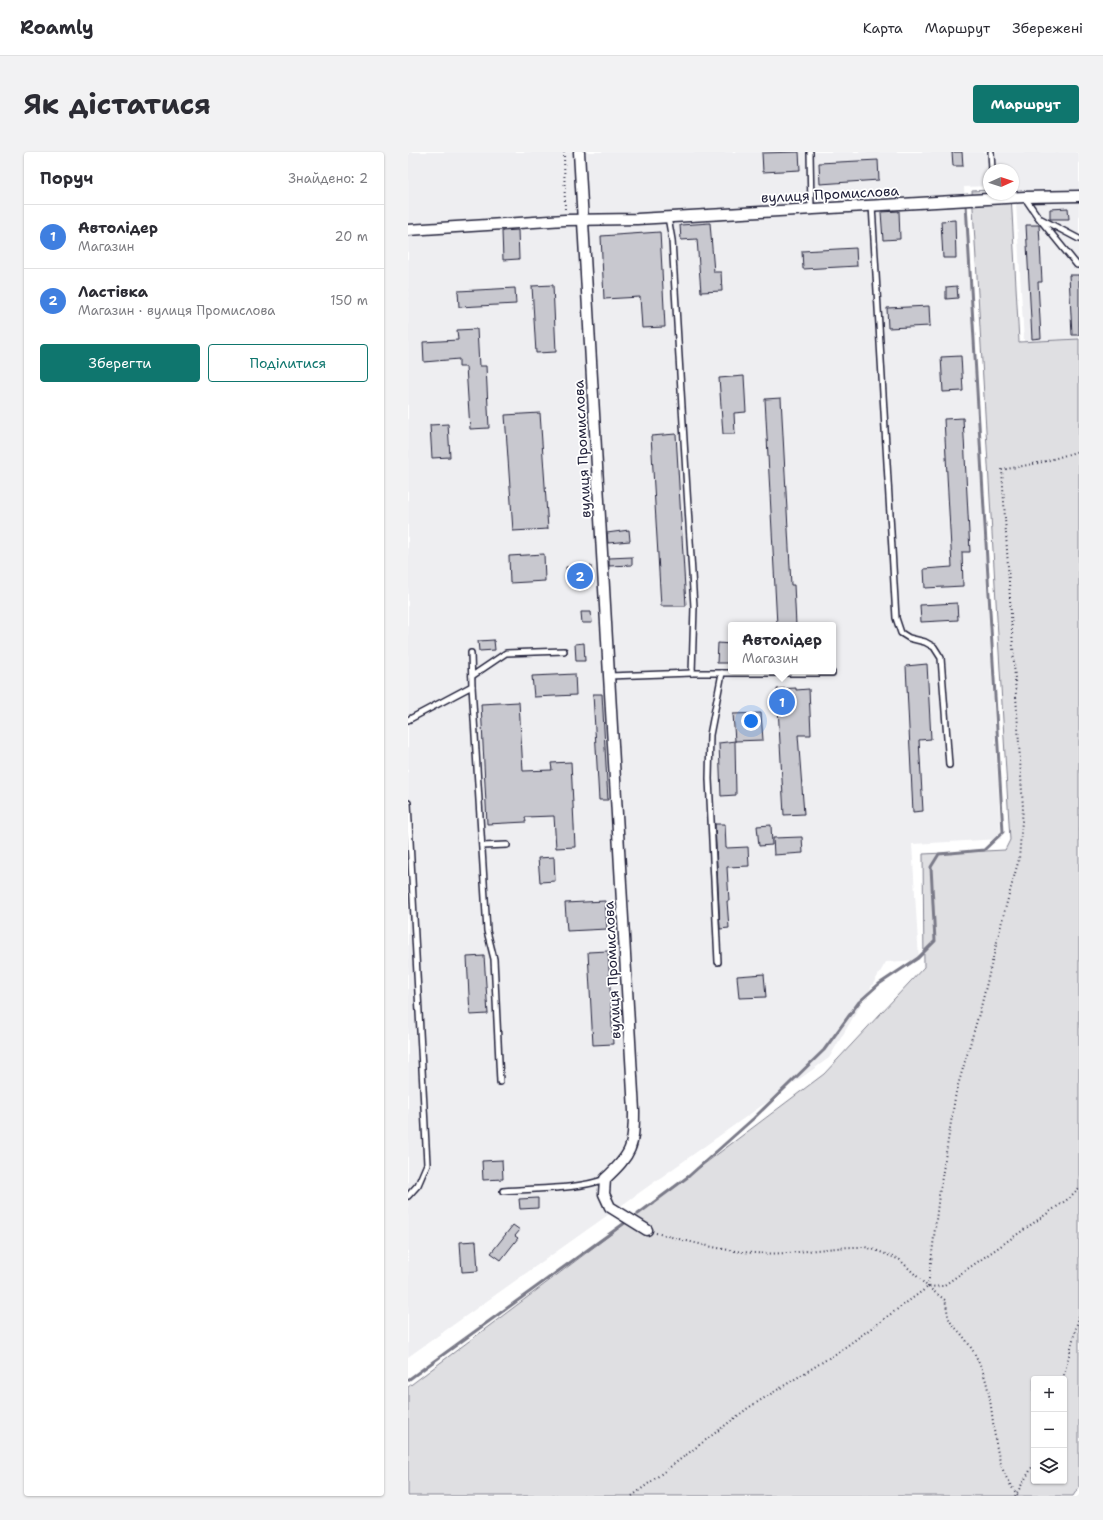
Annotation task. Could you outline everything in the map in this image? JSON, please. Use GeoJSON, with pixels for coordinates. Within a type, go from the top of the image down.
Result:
{"type":"FeatureCollection","features":[{"type":"Feature","properties":{"kind":"street","name":"вулиця Промислова"},"geometry":{"type":"LineString","coordinates":[[579,152],[634,1119],[633,1143],[627,1155],[618,1167],[605,1179]]}},
{"type":"Feature","properties":{"kind":"street","name":"вулиця Промислова"},"geometry":{"type":"LineString","coordinates":[[1019,197],[1079,196]]}},
{"type":"Feature","properties":{"kind":"street","name":"вулиця Промислова"},"geometry":{"type":"LineString","coordinates":[[408,230],[565,220],[583,221],[811,209],[983,197]]}},
{"type":"Feature","properties":{"kind":"street"},"geometry":{"type":"LineString","coordinates":[[605,1179],[604,1194],[610,1207],[647,1230]]}},
{"type":"Feature","properties":{"kind":"lane"},"geometry":{"type":"LineString","coordinates":[[810,152],[811,209]]}},
{"type":"Feature","properties":{"kind":"lane"},"geometry":{"type":"LineString","coordinates":[[991,152],[992,164]]}},
{"type":"Feature","properties":{"kind":"lane"},"geometry":{"type":"LineString","coordinates":[[1024,197],[1038,217],[1077,265],[1079,265]]}},
{"type":"Feature","properties":{"kind":"lane"},"geometry":{"type":"LineString","coordinates":[[872,205],[896,618],[901,633],[934,647],[941,658],[949,765]]}},
{"type":"Feature","properties":{"kind":"lane"},"geometry":{"type":"LineString","coordinates":[[668,217],[672,240],[694,607],[692,672]]}},
{"type":"Feature","properties":{"kind":"lane"},"geometry":{"type":"LineString","coordinates":[[1038,217],[1079,239]]}},
{"type":"Feature","properties":{"kind":"lane"},"geometry":{"type":"LineString","coordinates":[[472,676],[506,654],[564,651]]}},
{"type":"Feature","properties":{"kind":"lane"},"geometry":{"type":"LineString","coordinates":[[471,653],[487,931],[494,959],[500,1082]]}},
{"type":"Feature","properties":{"kind":"lane"},"geometry":{"type":"LineString","coordinates":[[609,676],[692,672],[728,673]]}},
{"type":"Feature","properties":{"kind":"lane"},"geometry":{"type":"LineString","coordinates":[[718,962],[709,779],[710,735],[722,673]]}},
{"type":"Feature","properties":{"kind":"lane"},"geometry":{"type":"LineString","coordinates":[[408,720],[472,686]]}},
{"type":"Feature","properties":{"kind":"lane"},"geometry":{"type":"LineString","coordinates":[[408,803],[426,1164],[418,1185],[408,1196]]}},
{"type":"Feature","properties":{"kind":"lane"},"geometry":{"type":"LineString","coordinates":[[482,846],[507,845]]}},
{"type":"Feature","properties":{"kind":"lane"},"geometry":{"type":"LineString","coordinates":[[503,1190],[580,1186],[605,1179]]}},
{"type":"Feature","properties":{"kind":"path"},"geometry":{"type":"LineString","coordinates":[[564,152],[565,220]]}},
{"type":"Feature","properties":{"kind":"path"},"geometry":{"type":"LineString","coordinates":[[928,1287],[939,1195],[956,1092],[981,1007],[1019,859],[1023,808],[1002,470],[1043,462],[1079,452]]}},
{"type":"Feature","properties":{"kind":"path"},"geometry":{"type":"LineString","coordinates":[[632,1496],[748,1408],[837,1353],[928,1287],[943,1286],[1068,1199],[1079,1188]]}},
{"type":"Feature","properties":{"kind":"path"},"geometry":{"type":"LineString","coordinates":[[647,1230],[707,1245],[754,1253],[782,1253],[865,1247],[900,1260],[928,1287],[945,1300],[950,1320],[970,1346],[982,1370],[991,1402],[999,1459],[1005,1476],[1017,1495],[1031,1469]]}},
{"type":"Feature","properties":{"kind":"path"},"geometry":{"type":"LineString","coordinates":[[1065,1376],[1079,1316]]}},
{"type":"Feature","properties":{"kind":"shaded area"},"geometry":{"type":"Polygon","coordinates":[[[408,152],[1079,152],[1079,339],[1024,342],[1016,200],[1019,200],[1019,164],[983,164],[983,186],[964,187],[1001,839],[912,844],[919,960],[886,962],[829,1058],[408,1357],[408,152]]]}},
{"type":"Feature","properties":{"kind":"shaded area"},"geometry":{"type":"Polygon","coordinates":[[[983,190],[983,200],[1011,200],[1019,342],[1079,339],[1079,1487],[1073,1496],[408,1496],[408,1387],[824,1074],[924,967],[923,854],[1005,850],[1010,840],[972,191],[983,190]]]}},
{"type":"Feature","properties":{"kind":"building"},"geometry":{"type":"Polygon","coordinates":[[[799,152],[800,170],[763,172],[762,153],[799,152]]]}},
{"type":"Feature","properties":{"kind":"building"},"geometry":{"type":"Polygon","coordinates":[[[952,152],[962,152],[963,166],[953,166],[952,152]]]}},
{"type":"Feature","properties":{"kind":"building"},"geometry":{"type":"Polygon","coordinates":[[[878,160],[879,180],[820,184],[819,163],[878,160]]]}},
{"type":"Feature","properties":{"kind":"building"},"geometry":{"type":"Polygon","coordinates":[[[1068,208],[1069,219],[1050,219],[1050,209],[1068,208]]]}},
{"type":"Feature","properties":{"kind":"building"},"geometry":{"type":"Polygon","coordinates":[[[899,211],[900,239],[883,240],[881,212],[899,211]]]}},
{"type":"Feature","properties":{"kind":"building"},"geometry":{"type":"Polygon","coordinates":[[[955,220],[956,258],[943,258],[941,221],[955,220]]]}},
{"type":"Feature","properties":{"kind":"building"},"geometry":{"type":"Polygon","coordinates":[[[710,223],[714,272],[721,272],[722,291],[701,292],[697,239],[681,240],[680,225],[710,223]]]}},
{"type":"Feature","properties":{"kind":"building"},"geometry":{"type":"Polygon","coordinates":[[[1026,225],[1039,225],[1042,282],[1038,282],[1041,338],[1032,339],[1026,225]]]}},
{"type":"Feature","properties":{"kind":"building"},"geometry":{"type":"Polygon","coordinates":[[[518,230],[519,259],[503,260],[502,231],[518,230]]]}},
{"type":"Feature","properties":{"kind":"building"},"geometry":{"type":"Polygon","coordinates":[[[660,232],[665,327],[642,328],[640,297],[604,299],[601,236],[660,232]]]}},
{"type":"Feature","properties":{"kind":"building"},"geometry":{"type":"Polygon","coordinates":[[[856,248],[857,266],[803,269],[802,251],[856,248]]]}},
{"type":"Feature","properties":{"kind":"building"},"geometry":{"type":"Polygon","coordinates":[[[1069,275],[1079,275],[1079,335],[1072,335],[1069,275]]]}},
{"type":"Feature","properties":{"kind":"building"},"geometry":{"type":"Polygon","coordinates":[[[553,285],[556,352],[536,353],[532,286],[553,285]]]}},
{"type":"Feature","properties":{"kind":"building"},"geometry":{"type":"Polygon","coordinates":[[[957,286],[958,298],[946,299],[946,287],[957,286]]]}},
{"type":"Feature","properties":{"kind":"building"},"geometry":{"type":"Polygon","coordinates":[[[515,288],[516,304],[459,307],[458,291],[515,288]]]}},
{"type":"Feature","properties":{"kind":"building"},"geometry":{"type":"Polygon","coordinates":[[[929,306],[930,326],[888,328],[887,308],[929,306]]]}},
{"type":"Feature","properties":{"kind":"building"},"geometry":{"type":"Polygon","coordinates":[[[477,329],[479,366],[486,366],[489,428],[470,429],[466,367],[459,367],[459,359],[424,362],[423,342],[458,340],[457,330],[477,329]]]}},
{"type":"Feature","properties":{"kind":"building"},"geometry":{"type":"Polygon","coordinates":[[[961,356],[963,391],[943,392],[941,357],[961,356]]]}},
{"type":"Feature","properties":{"kind":"building"},"geometry":{"type":"Polygon","coordinates":[[[744,376],[746,412],[734,413],[735,434],[723,434],[719,378],[744,376]]]}},
{"type":"Feature","properties":{"kind":"building"},"geometry":{"type":"Polygon","coordinates":[[[781,398],[791,585],[794,585],[796,622],[777,622],[765,399],[781,398]]]}},
{"type":"Feature","properties":{"kind":"building"},"geometry":{"type":"Polygon","coordinates":[[[540,413],[548,529],[513,531],[505,415],[540,413]]]}},
{"type":"Feature","properties":{"kind":"building"},"geometry":{"type":"Polygon","coordinates":[[[963,418],[970,552],[962,552],[963,586],[925,588],[924,569],[952,567],[944,419],[963,418]]]}},
{"type":"Feature","properties":{"kind":"building"},"geometry":{"type":"Polygon","coordinates":[[[448,424],[450,457],[432,458],[430,425],[448,424]]]}},
{"type":"Feature","properties":{"kind":"building"},"geometry":{"type":"Polygon","coordinates":[[[676,434],[686,606],[661,606],[651,436],[676,434]]]}},
{"type":"Feature","properties":{"kind":"building"},"geometry":{"type":"Polygon","coordinates":[[[629,530],[630,541],[608,543],[607,533],[629,530]]]}},
{"type":"Feature","properties":{"kind":"building"},"geometry":{"type":"Polygon","coordinates":[[[544,554],[545,581],[510,583],[509,556],[544,554]]]}},
{"type":"Feature","properties":{"kind":"building"},"geometry":{"type":"Polygon","coordinates":[[[632,557],[632,565],[609,566],[609,558],[632,557]]]}},
{"type":"Feature","properties":{"kind":"building"},"geometry":{"type":"Polygon","coordinates":[[[591,566],[591,581],[567,583],[566,567],[591,566]]]}},
{"type":"Feature","properties":{"kind":"building"},"geometry":{"type":"Polygon","coordinates":[[[957,603],[958,620],[921,622],[920,605],[957,603]]]}},
{"type":"Feature","properties":{"kind":"building"},"geometry":{"type":"Polygon","coordinates":[[[581,612],[591,612],[592,623],[582,623],[581,612]]]}},
{"type":"Feature","properties":{"kind":"building"},"geometry":{"type":"Polygon","coordinates":[[[494,640],[495,650],[479,651],[478,641],[494,640]]]}},
{"type":"Feature","properties":{"kind":"building"},"geometry":{"type":"Polygon","coordinates":[[[584,643],[585,661],[576,661],[575,644],[584,643]]]}},
{"type":"Feature","properties":{"kind":"building"},"geometry":{"type":"Polygon","coordinates":[[[718,643],[728,644],[728,663],[717,663],[718,643]]]}},
{"type":"Feature","properties":{"kind":"building"},"geometry":{"type":"Polygon","coordinates":[[[927,664],[931,739],[919,740],[923,811],[913,812],[906,666],[927,664]]]}},
{"type":"Feature","properties":{"kind":"building"},"geometry":{"type":"Polygon","coordinates":[[[575,674],[576,695],[534,697],[532,676],[575,674]]]}},
{"type":"Feature","properties":{"kind":"building"},"geometry":{"type":"Polygon","coordinates":[[[796,688],[796,690],[809,689],[811,735],[798,735],[804,814],[784,815],[777,689],[796,688]]]}},
{"type":"Feature","properties":{"kind":"building"},"geometry":{"type":"Polygon","coordinates":[[[593,694],[602,694],[608,800],[599,800],[593,694]]]}},
{"type":"Feature","properties":{"kind":"building"},"geometry":{"type":"Polygon","coordinates":[[[519,702],[523,771],[552,770],[551,763],[571,762],[575,847],[556,848],[554,816],[525,817],[526,822],[487,824],[481,704],[519,702]]]}},
{"type":"Feature","properties":{"kind":"building"},"geometry":{"type":"Polygon","coordinates":[[[761,713],[763,740],[735,741],[733,714],[761,713]]]}},
{"type":"Feature","properties":{"kind":"building"},"geometry":{"type":"Polygon","coordinates":[[[735,741],[736,795],[721,796],[719,743],[735,741]]]}},
{"type":"Feature","properties":{"kind":"building"},"geometry":{"type":"Polygon","coordinates":[[[715,824],[725,824],[726,848],[748,847],[749,866],[727,867],[729,928],[720,929],[715,824]]]}},
{"type":"Feature","properties":{"kind":"building"},"geometry":{"type":"Polygon","coordinates":[[[771,825],[772,845],[759,846],[757,826],[771,825]]]}},
{"type":"Feature","properties":{"kind":"building"},"geometry":{"type":"Polygon","coordinates":[[[802,837],[803,853],[774,855],[773,838],[802,837]]]}},
{"type":"Feature","properties":{"kind":"building"},"geometry":{"type":"Polygon","coordinates":[[[554,857],[555,881],[540,882],[538,858],[554,857]]]}},
{"type":"Feature","properties":{"kind":"building"},"geometry":{"type":"Polygon","coordinates":[[[605,901],[607,929],[567,931],[565,903],[605,901]]]}},
{"type":"Feature","properties":{"kind":"building"},"geometry":{"type":"Polygon","coordinates":[[[608,951],[613,1044],[593,1045],[588,952],[608,951]]]}},
{"type":"Feature","properties":{"kind":"building"},"geometry":{"type":"Polygon","coordinates":[[[484,956],[488,1014],[470,1015],[467,957],[484,956]]]}},
{"type":"Feature","properties":{"kind":"building"},"geometry":{"type":"Polygon","coordinates":[[[764,974],[766,997],[739,998],[737,976],[764,974]]]}},
{"type":"Feature","properties":{"kind":"building"},"geometry":{"type":"Polygon","coordinates":[[[502,1160],[503,1179],[483,1180],[482,1161],[502,1160]]]}},
{"type":"Feature","properties":{"kind":"building"},"geometry":{"type":"Polygon","coordinates":[[[538,1198],[538,1208],[520,1209],[519,1199],[538,1198]]]}},
{"type":"Feature","properties":{"kind":"building"},"geometry":{"type":"Polygon","coordinates":[[[513,1225],[520,1230],[515,1236],[518,1238],[501,1260],[491,1253],[513,1225]]]}},
{"type":"Feature","properties":{"kind":"building"},"geometry":{"type":"Polygon","coordinates":[[[476,1241],[478,1271],[462,1272],[460,1242],[476,1241]]]}},
{"type":"Feature","properties":{"kind":"waterway"},"geometry":{"type":"LineString","coordinates":[[638,1214],[689,1176],[754,1118],[824,1050],[859,1002],[879,984],[918,958],[935,941],[931,867],[939,854],[984,850],[1003,832],[966,204]]}},
{"type":"Feature","properties":{"kind":"waterway"},"geometry":{"type":"LineString","coordinates":[[408,1380],[626,1222]]}},
{"type":"Feature","properties":{"kind":"place","name":"Ластівка"},"geometry":{"type":"Point","coordinates":[580,576]}},
{"type":"Feature","properties":{"kind":"place","name":"Автолідер"},"geometry":{"type":"Point","coordinates":[782,702]}}]}
